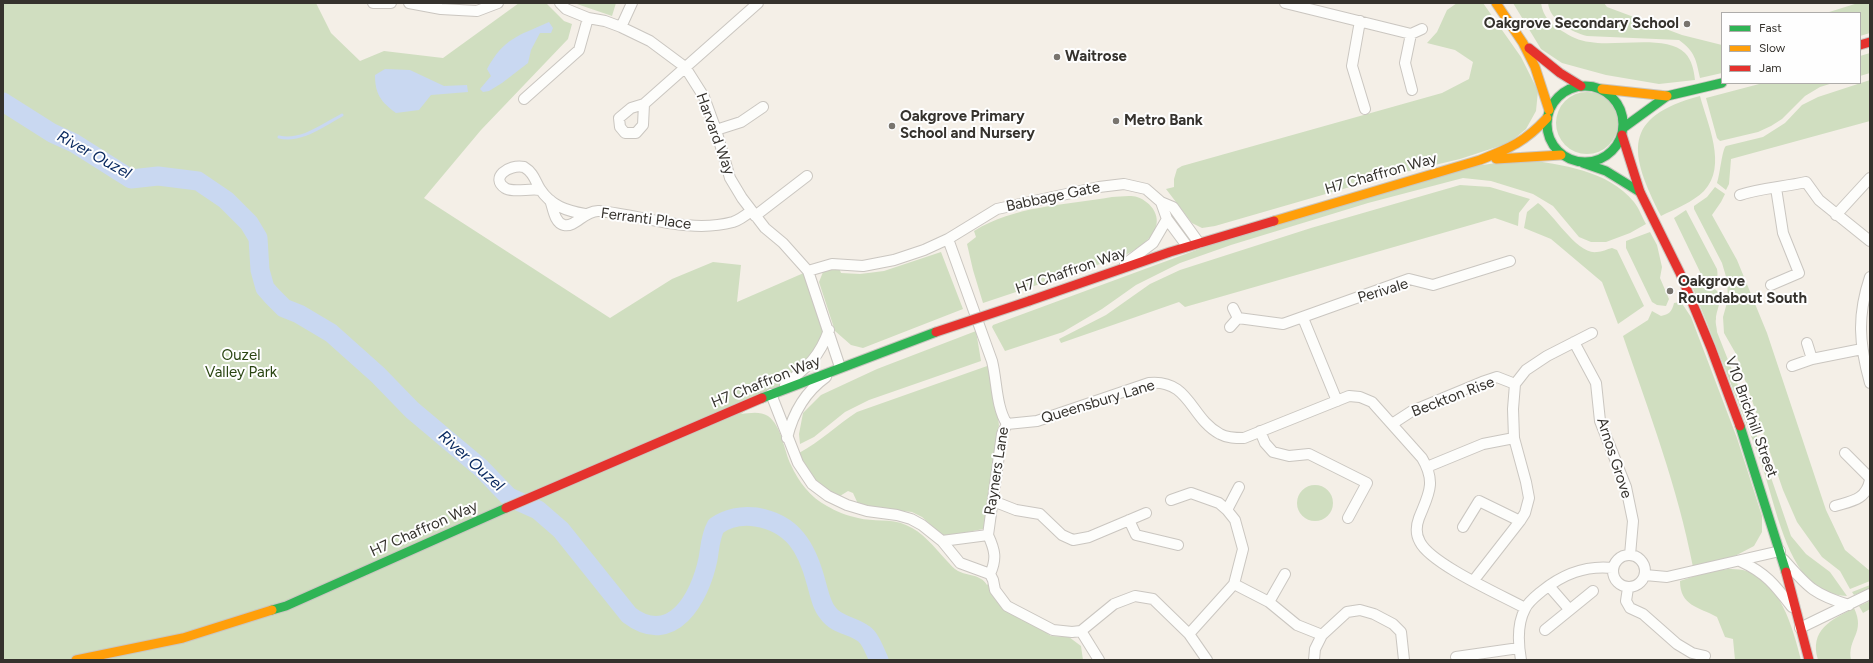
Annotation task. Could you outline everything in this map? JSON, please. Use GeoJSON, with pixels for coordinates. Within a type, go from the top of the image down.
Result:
{"type":"FeatureCollection","features":[{"type":"Feature","properties":{"kind":"street"},"geometry":{"type":"LineString","coordinates":[[372,3],[391,3]]}},
{"type":"Feature","properties":{"kind":"street"},"geometry":{"type":"LineString","coordinates":[[409,3],[441,8],[477,11],[498,3]]}},
{"type":"Feature","properties":{"kind":"street","name":"Harvard Way"},"geometry":{"type":"LineString","coordinates":[[560,3],[566,9],[588,18],[605,21],[621,27],[650,41],[685,67],[704,97],[716,130],[730,178],[753,214],[784,243],[808,271]]}},
{"type":"Feature","properties":{"kind":"street"},"geometry":{"type":"LineString","coordinates":[[621,27],[632,3]]}},
{"type":"Feature","properties":{"kind":"street"},"geometry":{"type":"LineString","coordinates":[[644,104],[758,3]]}},
{"type":"Feature","properties":{"kind":"street"},"geometry":{"type":"LineString","coordinates":[[1284,3],[1411,34],[1422,30]]}},
{"type":"Feature","properties":{"kind":"street"},"geometry":{"type":"LineString","coordinates":[[1496,3],[1523,43],[1535,67],[1548,114],[1549,138],[1561,154],[1579,162],[1590,162],[1601,159],[1610,153],[1617,145],[1623,131],[1623,116],[1619,105],[1602,89]]}},
{"type":"Feature","properties":{"kind":"street"},"geometry":{"type":"LineString","coordinates":[[524,99],[579,50],[588,18]]}},
{"type":"Feature","properties":{"kind":"street"},"geometry":{"type":"LineString","coordinates":[[1360,21],[1352,66],[1365,109]]}},
{"type":"Feature","properties":{"kind":"street"},"geometry":{"type":"LineString","coordinates":[[1411,34],[1406,63],[1412,90]]}},
{"type":"Feature","properties":{"kind":"street"},"geometry":{"type":"LineString","coordinates":[[1523,43],[1540,59],[1582,86]]}},
{"type":"Feature","properties":{"kind":"street"},"geometry":{"type":"LineString","coordinates":[[1548,114],[1554,101],[1562,93],[1571,88],[1582,86],[1667,96],[1721,83]]}},
{"type":"Feature","properties":{"kind":"street"},"geometry":{"type":"LineString","coordinates":[[1623,131],[1667,96]]}},
{"type":"Feature","properties":{"kind":"street"},"geometry":{"type":"LineString","coordinates":[[716,130],[741,122],[763,107]]}},
{"type":"Feature","properties":{"kind":"street","name":"H7 Chaffron Way"},"geometry":{"type":"LineString","coordinates":[[76,660],[183,638],[286,606],[471,523],[774,393],[840,367],[936,332],[1187,246],[1480,160],[1513,147],[1532,134],[1548,114]]}},
{"type":"Feature","properties":{"kind":"street","name":"V10 Brickhill Street"},"geometry":{"type":"LineString","coordinates":[[1623,131],[1640,192],[1665,241],[1714,355],[1746,442],[1781,555],[1809,660]]}},
{"type":"Feature","properties":{"kind":"street","name":"H7 Chaffron Way"},"geometry":{"type":"LineString","coordinates":[[1480,160],[1528,155],[1561,154]]}},
{"type":"Feature","properties":{"kind":"street","name":"V10 Brickhill Street"},"geometry":{"type":"LineString","coordinates":[[1579,162],[1606,171],[1640,192]]}},
{"type":"Feature","properties":{"kind":"street","name":"Ferranti Place"},"geometry":{"type":"LineString","coordinates":[[550,200],[558,222],[569,226],[585,214],[597,211],[627,214],[647,220],[699,225],[733,222],[753,214],[806,176]]}},
{"type":"Feature","properties":{"kind":"street"},"geometry":{"type":"LineString","coordinates":[[1836,215],[1870,178]]}},
{"type":"Feature","properties":{"kind":"street"},"geometry":{"type":"LineString","coordinates":[[1740,195],[1756,189],[1776,188],[1806,182],[1819,200],[1870,241]]}},
{"type":"Feature","properties":{"kind":"street","name":"Babbage Gate"},"geometry":{"type":"LineString","coordinates":[[808,271],[832,264],[863,266],[894,260],[924,250],[948,239],[997,209],[1099,187],[1124,184],[1146,189],[1161,202],[1173,207],[1199,243]]}},
{"type":"Feature","properties":{"kind":"street"},"geometry":{"type":"LineString","coordinates":[[1771,285],[1799,273],[1783,233],[1776,188]]}},
{"type":"Feature","properties":{"kind":"street","name":"Ferranti Place"},"geometry":{"type":"LineString","coordinates":[[540,190],[560,208],[585,214]]}},
{"type":"Feature","properties":{"kind":"street","name":"Babbage Gate"},"geometry":{"type":"LineString","coordinates":[[1161,202],[1167,219],[1187,246]]}},
{"type":"Feature","properties":{"kind":"street"},"geometry":{"type":"LineString","coordinates":[[1117,270],[1153,243],[1167,219]]}},
{"type":"Feature","properties":{"kind":"street","name":"Rayners Lane"},"geometry":{"type":"LineString","coordinates":[[942,541],[988,535],[1002,434],[1008,424],[1001,415],[996,378],[948,239]]}},
{"type":"Feature","properties":{"kind":"street","name":"Perivale"},"geometry":{"type":"LineString","coordinates":[[1238,318],[1284,324],[1409,279],[1433,285],[1510,261]]}},
{"type":"Feature","properties":{"kind":"street"},"geometry":{"type":"LineString","coordinates":[[788,438],[792,419],[804,399],[818,383],[840,367],[829,330],[808,271]]}},
{"type":"Feature","properties":{"kind":"street"},"geometry":{"type":"LineString","coordinates":[[1870,277],[1863,298],[1860,340],[1870,383]]}},
{"type":"Feature","properties":{"kind":"street"},"geometry":{"type":"LineString","coordinates":[[1230,327],[1238,318],[1233,308]]}},
{"type":"Feature","properties":{"kind":"street"},"geometry":{"type":"LineString","coordinates":[[1303,318],[1337,401]]}},
{"type":"Feature","properties":{"kind":"street"},"geometry":{"type":"LineString","coordinates":[[829,330],[824,345],[811,364],[774,393],[788,438],[803,473],[812,484],[828,496],[847,505],[867,511],[911,519],[942,541],[960,563],[990,574],[996,590],[1007,606],[1053,630],[1081,631],[1114,604],[1135,596],[1153,600],[1190,634],[1208,660]]}},
{"type":"Feature","properties":{"kind":"street"},"geometry":{"type":"LineString","coordinates":[[1474,580],[1525,514],[1529,498],[1514,438],[1513,409],[1515,384],[1526,370],[1547,356],[1592,333]]}},
{"type":"Feature","properties":{"kind":"street","name":"Arnos Grove"},"geometry":{"type":"LineString","coordinates":[[1574,342],[1596,383],[1600,421],[1626,487],[1633,521],[1630,555]]}},
{"type":"Feature","properties":{"kind":"street"},"geometry":{"type":"LineString","coordinates":[[1807,343],[1812,359]]}},
{"type":"Feature","properties":{"kind":"street"},"geometry":{"type":"LineString","coordinates":[[1792,366],[1812,359],[1862,349]]}},
{"type":"Feature","properties":{"kind":"street","name":"Beckton Rise"},"geometry":{"type":"LineString","coordinates":[[1392,424],[1423,405],[1482,382],[1497,378],[1515,384]]}},
{"type":"Feature","properties":{"kind":"street","name":"Queensbury Lane"},"geometry":{"type":"LineString","coordinates":[[1008,424],[1037,421],[1149,383],[1161,382],[1180,390],[1210,427],[1220,435],[1232,438],[1244,438],[1349,396],[1360,397],[1372,402],[1422,458],[1428,467]]}},
{"type":"Feature","properties":{"kind":"street"},"geometry":{"type":"LineString","coordinates":[[1260,432],[1265,443],[1273,452],[1289,456],[1309,454],[1367,483],[1348,518]]}},
{"type":"Feature","properties":{"kind":"street"},"geometry":{"type":"LineString","coordinates":[[1514,438],[1483,444],[1428,467],[1430,494],[1418,520],[1416,532],[1420,543],[1428,553],[1452,569],[1525,608]]}},
{"type":"Feature","properties":{"kind":"street"},"geometry":{"type":"LineString","coordinates":[[1835,506],[1860,498],[1868,487],[1870,479],[1845,453]]}},
{"type":"Feature","properties":{"kind":"street"},"geometry":{"type":"LineString","coordinates":[[1227,510],[1239,487]]}},
{"type":"Feature","properties":{"kind":"street"},"geometry":{"type":"LineString","coordinates":[[1171,500],[1191,493],[1219,503],[1235,520],[1243,549],[1234,584],[1190,634]]}},
{"type":"Feature","properties":{"kind":"street"},"geometry":{"type":"LineString","coordinates":[[1463,526],[1479,501],[1520,521]]}},
{"type":"Feature","properties":{"kind":"street"},"geometry":{"type":"LineString","coordinates":[[992,502],[1016,510],[1040,514],[1062,535],[1073,540],[1089,537],[1146,513]]}},
{"type":"Feature","properties":{"kind":"street"},"geometry":{"type":"LineString","coordinates":[[1130,520],[1136,535],[1178,545]]}},
{"type":"Feature","properties":{"kind":"street"},"geometry":{"type":"LineString","coordinates":[[988,535],[995,555],[995,564],[990,574]]}},
{"type":"Feature","properties":{"kind":"street"},"geometry":{"type":"LineString","coordinates":[[1630,555],[1640,560],[1645,569],[1645,575],[1639,584],[1628,588],[1623,587],[1613,577],[1613,568],[1617,560],[1630,555]]}},
{"type":"Feature","properties":{"kind":"street"},"geometry":{"type":"LineString","coordinates":[[1645,575],[1667,577],[1740,561],[1781,555],[1806,585],[1817,594],[1849,605]]}},
{"type":"Feature","properties":{"kind":"street"},"geometry":{"type":"LineString","coordinates":[[1740,561],[1758,570],[1769,579],[1796,611]]}},
{"type":"Feature","properties":{"kind":"street"},"geometry":{"type":"LineString","coordinates":[[1521,660],[1519,648],[1520,624],[1525,608],[1536,596],[1562,577],[1578,570],[1596,567],[1613,568]]}},
{"type":"Feature","properties":{"kind":"street"},"geometry":{"type":"LineString","coordinates":[[1269,602],[1285,574]]}},
{"type":"Feature","properties":{"kind":"street"},"geometry":{"type":"LineString","coordinates":[[1234,584],[1269,602],[1297,625],[1322,635]]}},
{"type":"Feature","properties":{"kind":"street"},"geometry":{"type":"LineString","coordinates":[[1549,586],[1569,609]]}},
{"type":"Feature","properties":{"kind":"street"},"geometry":{"type":"LineString","coordinates":[[1628,588],[1626,601],[1630,608],[1643,614],[1691,656],[1705,656]]}},
{"type":"Feature","properties":{"kind":"street"},"geometry":{"type":"LineString","coordinates":[[1545,630],[1593,591]]}},
{"type":"Feature","properties":{"kind":"street"},"geometry":{"type":"LineString","coordinates":[[1800,628],[1870,594]]}},
{"type":"Feature","properties":{"kind":"street"},"geometry":{"type":"LineString","coordinates":[[1314,660],[1315,648],[1322,635],[1347,612],[1360,610],[1374,614],[1393,624],[1401,632],[1404,660]]}},
{"type":"Feature","properties":{"kind":"street"},"geometry":{"type":"LineString","coordinates":[[1081,631],[1099,660]]}},
{"type":"Feature","properties":{"kind":"street"},"geometry":{"type":"LineString","coordinates":[[1454,655],[1519,648]]}},
{"type":"Feature","properties":{"kind":"green space","name":"Ouzel Valley Park"},"geometry":{"type":"Polygon","coordinates":[[[3,3],[316,3],[331,33],[360,61],[384,51],[443,58],[519,3],[546,3],[564,21],[572,24],[568,39],[481,130],[424,198],[610,318],[672,279],[713,262],[741,265],[737,302],[806,272],[829,330],[811,364],[741,414],[762,413],[773,420],[780,432],[797,477],[810,494],[821,503],[850,516],[900,523],[912,528],[928,540],[957,570],[962,573],[978,577],[987,585],[989,583],[1027,618],[1051,636],[1069,637],[1081,646],[1083,660],[3,660],[3,3]]]}},
{"type":"Feature","properties":{"kind":"green space"},"geometry":{"type":"Polygon","coordinates":[[[574,3],[616,3],[612,16],[574,3]]]}},
{"type":"Feature","properties":{"kind":"green space"},"geometry":{"type":"Polygon","coordinates":[[[1457,3],[1483,3],[1521,57],[1538,91],[1536,111],[1526,129],[1509,143],[1460,159],[1388,176],[1215,226],[1202,228],[1192,223],[1166,189],[1174,187],[1174,179],[1177,169],[1182,166],[1442,93],[1469,79],[1473,62],[1455,50],[1427,43],[1437,32],[1447,10],[1457,3]]]}},
{"type":"Feature","properties":{"kind":"green space"},"geometry":{"type":"Polygon","coordinates":[[[1513,3],[1541,3],[1545,16],[1551,22],[1568,35],[1582,41],[1600,43],[1653,42],[1676,47],[1685,53],[1691,62],[1695,80],[1659,84],[1606,75],[1562,63],[1541,49],[1513,3]]]}},
{"type":"Feature","properties":{"kind":"green space"},"geometry":{"type":"Polygon","coordinates":[[[1548,3],[1604,3],[1607,7],[1682,35],[1721,45],[1721,73],[1700,78],[1692,52],[1679,40],[1587,36],[1575,32],[1563,25],[1557,20],[1548,3]]]}},
{"type":"Feature","properties":{"kind":"green space"},"geometry":{"type":"Polygon","coordinates":[[[1858,3],[1870,3],[1870,33],[1861,36],[1861,12],[1829,12],[1858,3]]]}},
{"type":"Feature","properties":{"kind":"green space"},"geometry":{"type":"Polygon","coordinates":[[[1870,53],[1870,73],[1861,76],[1861,56],[1870,53]]]}},
{"type":"Feature","properties":{"kind":"green space"},"geometry":{"type":"Polygon","coordinates":[[[1870,80],[1870,121],[1731,159],[1729,184],[1726,190],[1717,183],[1723,152],[1726,146],[1763,137],[1785,123],[1802,105],[1818,97],[1870,80]]]}},
{"type":"Feature","properties":{"kind":"green space"},"geometry":{"type":"Polygon","coordinates":[[[1759,84],[1830,84],[1820,87],[1805,96],[1782,119],[1771,126],[1758,132],[1720,141],[1717,138],[1706,98],[1759,84]]]}},
{"type":"Feature","properties":{"kind":"green space"},"geometry":{"type":"Polygon","coordinates":[[[1581,92],[1593,92],[1609,101],[1616,111],[1618,123],[1616,135],[1609,145],[1593,154],[1581,154],[1570,149],[1561,140],[1556,129],[1556,117],[1561,106],[1570,97],[1581,92]]]}},
{"type":"Feature","properties":{"kind":"green space"},"geometry":{"type":"Polygon","coordinates":[[[1700,96],[1714,144],[1715,157],[1711,181],[1704,191],[1695,199],[1661,216],[1642,174],[1638,156],[1639,140],[1645,127],[1656,115],[1674,105],[1700,96]]]}},
{"type":"Feature","properties":{"kind":"green space"},"geometry":{"type":"Polygon","coordinates":[[[1523,159],[1568,167],[1598,176],[1623,191],[1634,202],[1646,224],[1630,233],[1606,242],[1591,242],[1579,237],[1553,206],[1533,194],[1491,181],[1463,178],[1368,203],[1231,245],[1180,263],[1136,285],[1102,309],[1063,332],[1005,351],[992,327],[993,325],[1210,245],[1476,166],[1523,159]]]}},
{"type":"Feature","properties":{"kind":"green space"},"geometry":{"type":"Polygon","coordinates":[[[1460,185],[1490,187],[1530,199],[1519,213],[1518,226],[1495,218],[1185,307],[1179,302],[1061,343],[1059,339],[1106,315],[1150,284],[1180,270],[1311,228],[1460,185]]]}},
{"type":"Feature","properties":{"kind":"green space"},"geometry":{"type":"Polygon","coordinates":[[[1715,187],[1725,194],[1712,215],[1737,260],[1767,333],[1826,510],[1845,550],[1870,571],[1870,581],[1850,589],[1840,571],[1822,557],[1797,522],[1783,490],[1736,354],[1724,333],[1723,317],[1728,299],[1727,280],[1722,263],[1694,209],[1694,206],[1707,197],[1715,187]]]}},
{"type":"Feature","properties":{"kind":"green space"},"geometry":{"type":"Polygon","coordinates":[[[1112,197],[1137,197],[1147,203],[1154,211],[1157,222],[1156,227],[1150,237],[1143,244],[1124,256],[983,303],[967,244],[976,237],[974,231],[1006,216],[1023,211],[1112,197]]]}},
{"type":"Feature","properties":{"kind":"green space"},"geometry":{"type":"Polygon","coordinates":[[[1538,203],[1574,241],[1582,247],[1589,251],[1597,252],[1612,248],[1617,250],[1644,306],[1618,324],[1602,282],[1551,239],[1524,228],[1527,212],[1538,203]]]}},
{"type":"Feature","properties":{"kind":"green space"},"geometry":{"type":"Polygon","coordinates":[[[1686,210],[1717,269],[1717,277],[1712,284],[1706,282],[1701,274],[1674,218],[1686,210]]]}},
{"type":"Feature","properties":{"kind":"green space"},"geometry":{"type":"Polygon","coordinates":[[[1650,232],[1657,245],[1662,267],[1660,278],[1669,299],[1666,306],[1657,305],[1652,302],[1626,248],[1626,241],[1650,232]]]}},
{"type":"Feature","properties":{"kind":"green space"},"geometry":{"type":"Polygon","coordinates":[[[941,252],[963,309],[863,348],[851,345],[835,331],[819,282],[823,272],[830,268],[839,268],[841,273],[860,274],[884,271],[941,252]]]}},
{"type":"Feature","properties":{"kind":"green space"},"geometry":{"type":"Polygon","coordinates":[[[1697,278],[1703,285],[1715,289],[1719,294],[1720,301],[1716,316],[1717,332],[1749,413],[1791,536],[1806,554],[1830,572],[1847,596],[1825,592],[1815,586],[1798,566],[1790,551],[1778,519],[1758,454],[1690,281],[1697,278]]]}},
{"type":"Feature","properties":{"kind":"green space"},"geometry":{"type":"Polygon","coordinates":[[[1681,302],[1691,317],[1737,438],[1762,516],[1762,532],[1754,546],[1733,557],[1693,567],[1687,538],[1671,479],[1623,336],[1648,320],[1652,311],[1661,316],[1671,311],[1674,303],[1681,302]]]}},
{"type":"Feature","properties":{"kind":"green space"},"geometry":{"type":"Polygon","coordinates":[[[976,331],[981,361],[869,400],[845,412],[814,437],[800,444],[799,434],[803,413],[821,395],[877,369],[976,331]]]}},
{"type":"Feature","properties":{"kind":"green space"},"geometry":{"type":"Polygon","coordinates":[[[990,365],[999,425],[985,527],[983,529],[948,536],[941,534],[922,517],[912,512],[873,508],[858,504],[853,493],[848,491],[840,496],[826,489],[810,473],[802,460],[799,453],[814,444],[857,412],[990,365]]]}},
{"type":"Feature","properties":{"kind":"green space"},"geometry":{"type":"Polygon","coordinates":[[[1315,485],[1328,490],[1333,503],[1328,516],[1315,521],[1302,516],[1297,503],[1302,490],[1315,485]]]}},
{"type":"Feature","properties":{"kind":"green space"},"geometry":{"type":"Polygon","coordinates":[[[1728,569],[1743,570],[1756,575],[1767,583],[1776,594],[1789,620],[1801,660],[1735,660],[1733,639],[1725,637],[1717,617],[1692,605],[1683,596],[1680,581],[1707,572],[1728,569]]]}},
{"type":"Feature","properties":{"kind":"green space"},"geometry":{"type":"Polygon","coordinates":[[[1870,585],[1870,589],[1854,595],[1852,592],[1870,585]]]}},
{"type":"Feature","properties":{"kind":"green space"},"geometry":{"type":"Polygon","coordinates":[[[1870,601],[1870,609],[1863,613],[1859,606],[1870,601]]]}},
{"type":"Feature","properties":{"kind":"green space"},"geometry":{"type":"Polygon","coordinates":[[[1854,608],[1858,624],[1851,646],[1851,660],[1818,660],[1816,650],[1819,634],[1830,622],[1854,608]]]}},
{"type":"Feature","properties":{"kind":"water"},"geometry":{"type":"Polygon","coordinates":[[[549,22],[553,28],[551,33],[540,33],[531,50],[528,63],[502,83],[489,91],[483,92],[480,89],[491,76],[487,69],[493,59],[506,44],[520,35],[549,22]]]}},
{"type":"Feature","properties":{"kind":"water"},"geometry":{"type":"Polygon","coordinates":[[[385,69],[410,70],[444,86],[467,85],[468,92],[431,95],[419,110],[396,113],[386,105],[380,97],[376,87],[375,75],[385,69]]]}},
{"type":"Feature","properties":{"kind":"waterway","name":"River Ouzel"},"geometry":{"type":"LineString","coordinates":[[3,102],[52,133],[74,143],[131,179],[158,176],[198,181],[226,200],[249,223],[258,238],[260,270],[265,288],[272,296],[284,308],[299,314],[331,333],[378,375],[412,410],[481,468],[509,497],[538,510],[561,530],[629,615],[644,624],[658,626],[671,622],[682,614],[691,603],[704,574],[711,538],[716,526],[735,518],[745,516],[756,517],[769,520],[780,525],[789,531],[796,539],[808,558],[820,598],[826,610],[835,620],[864,634],[871,642],[879,660]]}},
{"type":"Feature","properties":{"kind":"waterway"},"geometry":{"type":"LineString","coordinates":[[279,137],[288,138],[304,135],[320,128],[342,115]]}},
{"type":"Feature","properties":{"kind":"traffic: fast"},"geometry":{"type":"LineString","coordinates":[[1623,128],[1667,96],[1721,83]]}},
{"type":"Feature","properties":{"kind":"traffic: fast"},"geometry":{"type":"LineString","coordinates":[[1578,86],[1592,86],[1606,92],[1617,103],[1623,117],[1623,124],[1623,131],[1620,139],[1612,151],[1606,156],[1592,162],[1578,162],[1564,156],[1553,145],[1547,131],[1547,117],[1553,103],[1564,92],[1578,86]]}},
{"type":"Feature","properties":{"kind":"traffic: fast"},"geometry":{"type":"LineString","coordinates":[[1583,163],[1606,171],[1640,192]]}},
{"type":"Feature","properties":{"kind":"traffic: fast"},"geometry":{"type":"LineString","coordinates":[[762,398],[936,332]]}},
{"type":"Feature","properties":{"kind":"traffic: fast"},"geometry":{"type":"LineString","coordinates":[[1740,426],[1786,572]]}},
{"type":"Feature","properties":{"kind":"traffic: fast"},"geometry":{"type":"LineString","coordinates":[[272,610],[286,606],[506,508]]}},
{"type":"Feature","properties":{"kind":"traffic: slow"},"geometry":{"type":"LineString","coordinates":[[1496,3],[1523,43],[1535,67],[1549,110]]}},
{"type":"Feature","properties":{"kind":"traffic: slow"},"geometry":{"type":"LineString","coordinates":[[1602,89],[1667,96]]}},
{"type":"Feature","properties":{"kind":"traffic: slow"},"geometry":{"type":"LineString","coordinates":[[1274,221],[1480,160],[1500,152],[1524,139],[1547,118]]}},
{"type":"Feature","properties":{"kind":"traffic: slow"},"geometry":{"type":"LineString","coordinates":[[1496,159],[1561,155]]}},
{"type":"Feature","properties":{"kind":"traffic: slow"},"geometry":{"type":"LineString","coordinates":[[76,660],[183,638],[272,610]]}},
{"type":"Feature","properties":{"kind":"traffic: jam"},"geometry":{"type":"LineString","coordinates":[[1861,45],[1870,42]]}},
{"type":"Feature","properties":{"kind":"traffic: jam"},"geometry":{"type":"LineString","coordinates":[[1529,48],[1560,73],[1581,86]]}},
{"type":"Feature","properties":{"kind":"traffic: jam"},"geometry":{"type":"LineString","coordinates":[[1622,135],[1640,192],[1680,273],[1711,348],[1740,426]]}},
{"type":"Feature","properties":{"kind":"traffic: jam"},"geometry":{"type":"LineString","coordinates":[[1029,301],[1170,252],[1274,221]]}},
{"type":"Feature","properties":{"kind":"traffic: jam"},"geometry":{"type":"LineString","coordinates":[[936,332],[1029,301]]}},
{"type":"Feature","properties":{"kind":"traffic: jam"},"geometry":{"type":"LineString","coordinates":[[506,508],[762,398]]}},
{"type":"Feature","properties":{"kind":"traffic: jam"},"geometry":{"type":"LineString","coordinates":[[1786,572],[1809,660]]}},
{"type":"Feature","properties":{"kind":"place","name":"Oakgrove Secondary School"},"geometry":{"type":"Point","coordinates":[1687,24]}},
{"type":"Feature","properties":{"kind":"place","name":"Waitrose"},"geometry":{"type":"Point","coordinates":[1057,57]}},
{"type":"Feature","properties":{"kind":"place","name":"Metro Bank"},"geometry":{"type":"Point","coordinates":[1116,121]}},
{"type":"Feature","properties":{"kind":"place","name":"Oakgrove Primary School and Nursery"},"geometry":{"type":"Point","coordinates":[892,126]}},
{"type":"Feature","properties":{"kind":"place","name":"Oakgrove Roundabout South"},"geometry":{"type":"Point","coordinates":[1670,291]}}]}
